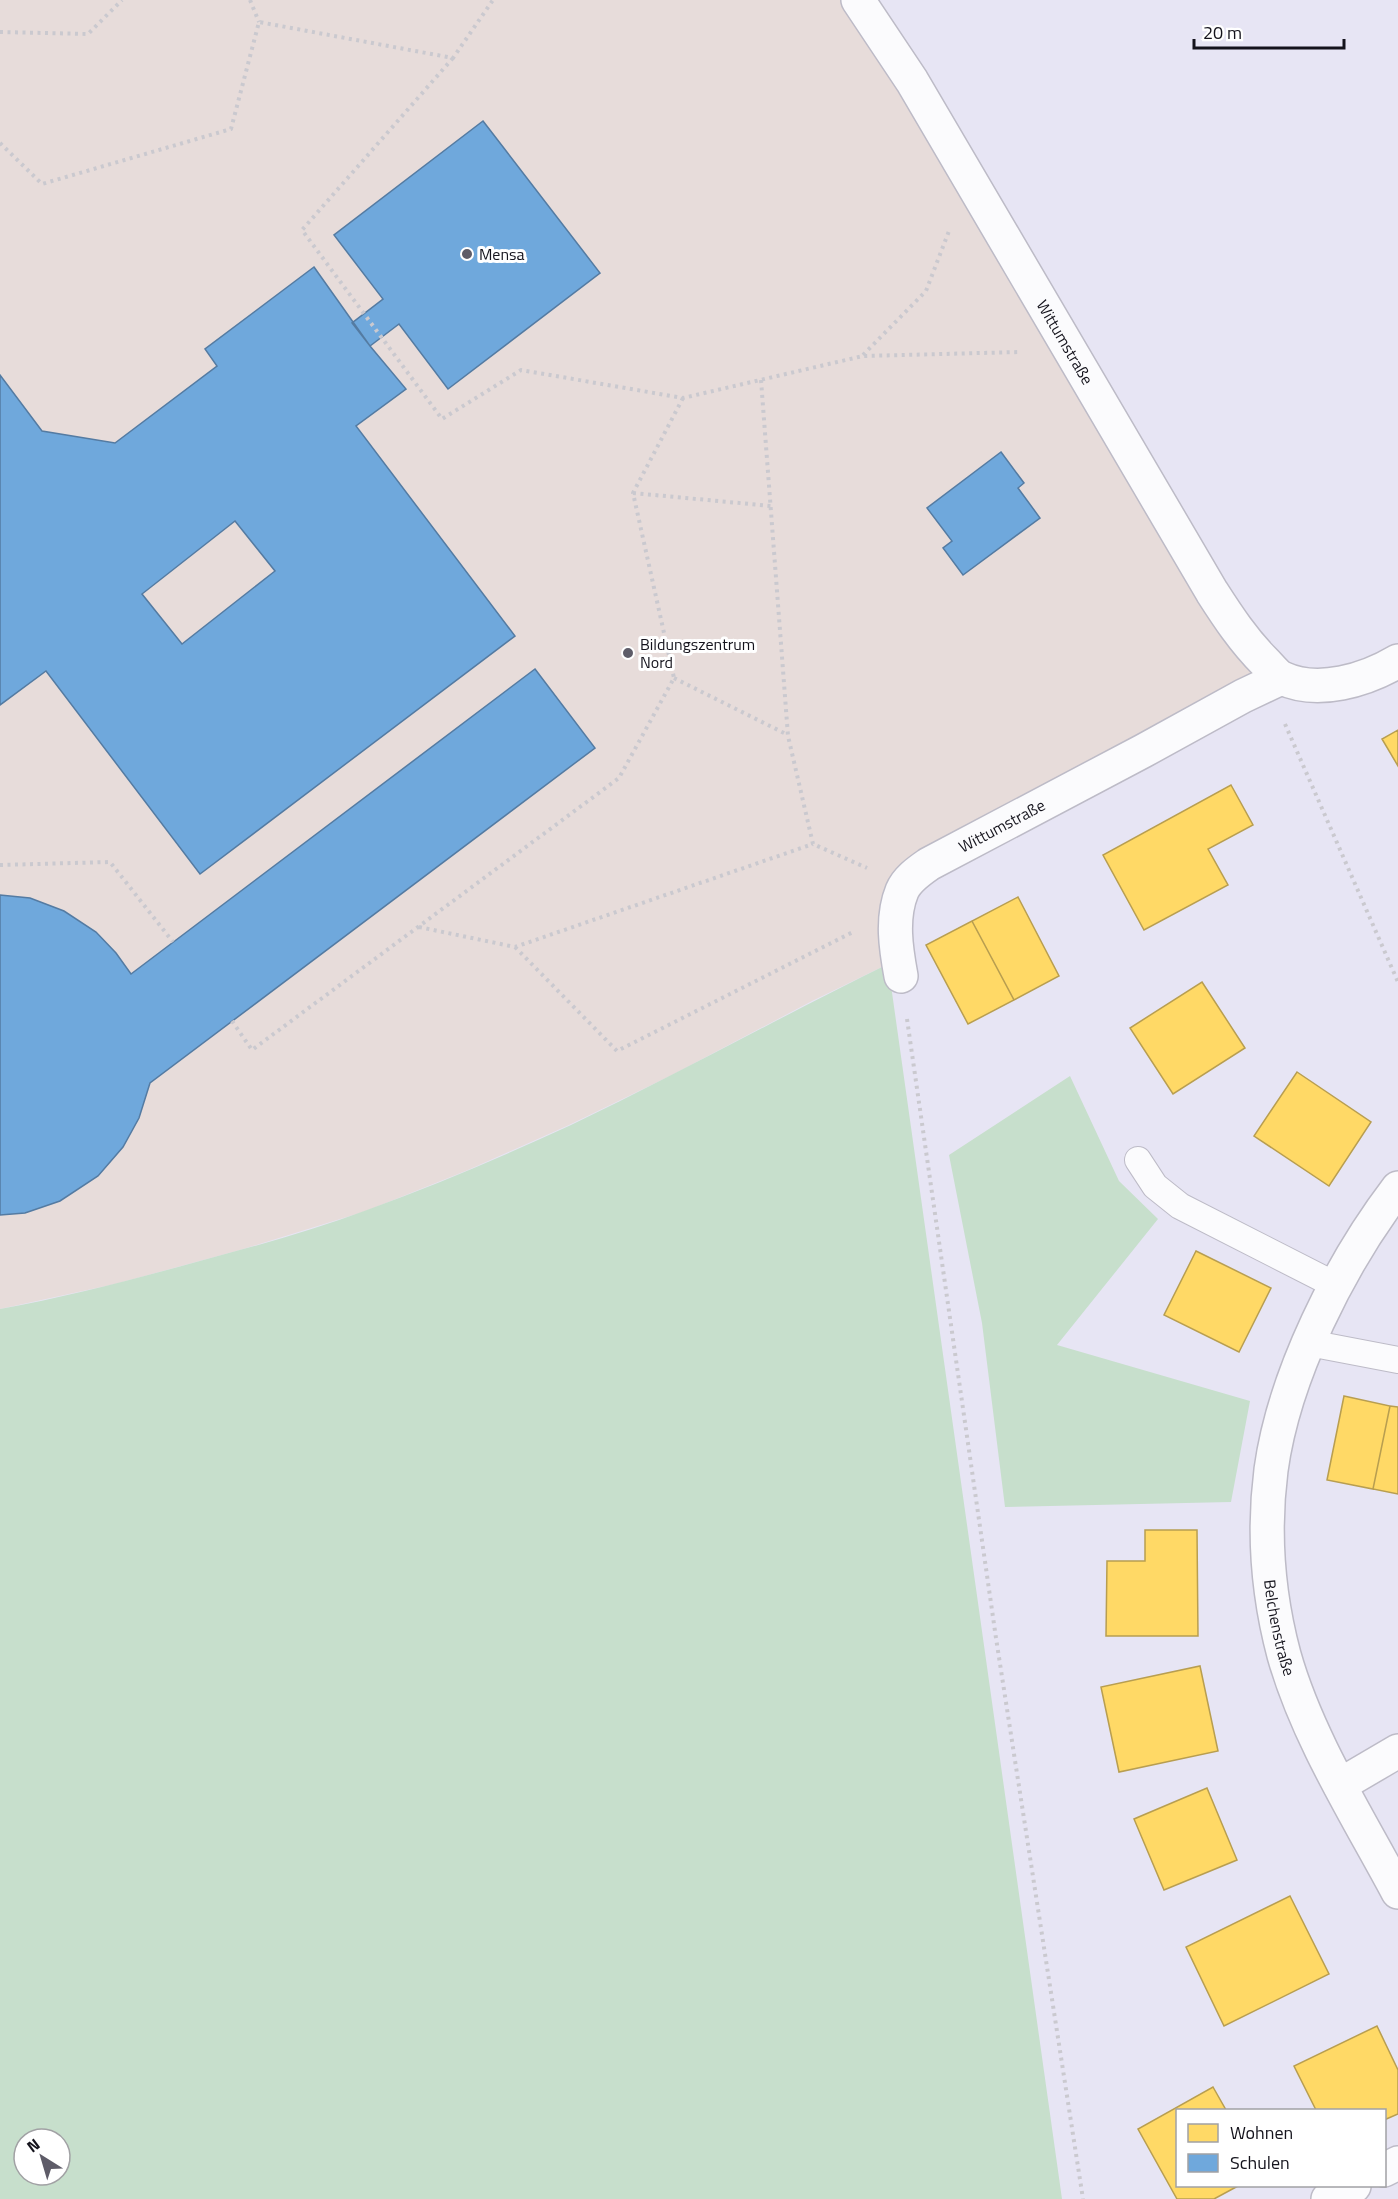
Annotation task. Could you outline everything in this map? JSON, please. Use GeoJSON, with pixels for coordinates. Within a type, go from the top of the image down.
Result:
{"type":"FeatureCollection","features":[{"type":"Feature","properties":{"kind":"street","name":"Wittumstraße"},"geometry":{"type":"LineString","coordinates":[[858,0],[912,81],[970,177],[1234,626],[1248,645],[1281,678],[1243,696],[929,864],[914,875],[902,897]]}},
{"type":"Feature","properties":{"kind":"street"},"geometry":{"type":"LineString","coordinates":[[1281,678],[1323,685],[1354,680],[1398,661]]}},
{"type":"Feature","properties":{"kind":"street"},"geometry":{"type":"LineString","coordinates":[[901,976],[896,945],[902,897]]}},
{"type":"Feature","properties":{"kind":"street","name":"Belchenstraße"},"geometry":{"type":"LineString","coordinates":[[1398,1188],[1335,1285],[1309,1343],[1281,1421],[1271,1470],[1267,1519],[1270,1586],[1288,1666],[1300,1698],[1340,1785],[1398,1892]]}},
{"type":"Feature","properties":{"kind":"street"},"geometry":{"type":"LineString","coordinates":[[1340,1785],[1398,1751]]}},
{"type":"Feature","properties":{"kind":"street"},"geometry":{"type":"LineString","coordinates":[[1328,2199],[1352,2187]]}},
{"type":"Feature","properties":{"kind":"lane"},"geometry":{"type":"LineString","coordinates":[[1138,1160],[1155,1186],[1180,1206],[1335,1285]]}},
{"type":"Feature","properties":{"kind":"lane"},"geometry":{"type":"LineString","coordinates":[[1309,1343],[1398,1360]]}},
{"type":"Feature","properties":{"kind":"path"},"geometry":{"type":"LineString","coordinates":[[0,32],[88,34],[122,0]]}},
{"type":"Feature","properties":{"kind":"path"},"geometry":{"type":"LineString","coordinates":[[0,143],[42,184],[231,129],[259,22],[250,0]]}},
{"type":"Feature","properties":{"kind":"path"},"geometry":{"type":"LineString","coordinates":[[493,0],[453,58],[302,230],[442,419],[521,370],[683,398],[863,356],[1071,350]]}},
{"type":"Feature","properties":{"kind":"path"},"geometry":{"type":"LineString","coordinates":[[259,22],[453,58]]}},
{"type":"Feature","properties":{"kind":"path"},"geometry":{"type":"LineString","coordinates":[[863,356],[926,291],[970,177]]}},
{"type":"Feature","properties":{"kind":"path"},"geometry":{"type":"LineString","coordinates":[[761,380],[788,736],[813,844],[902,897]]}},
{"type":"Feature","properties":{"kind":"path"},"geometry":{"type":"LineString","coordinates":[[232,1021],[252,1050],[619,778],[674,678],[633,493],[683,398]]}},
{"type":"Feature","properties":{"kind":"path"},"geometry":{"type":"LineString","coordinates":[[633,493],[771,506]]}},
{"type":"Feature","properties":{"kind":"path"},"geometry":{"type":"LineString","coordinates":[[674,678],[788,736]]}},
{"type":"Feature","properties":{"kind":"path"},"geometry":{"type":"LineString","coordinates":[[1281,678],[1276,687],[1286,725],[1398,982]]}},
{"type":"Feature","properties":{"kind":"path"},"geometry":{"type":"LineString","coordinates":[[418,927],[515,947],[813,844]]}},
{"type":"Feature","properties":{"kind":"path"},"geometry":{"type":"LineString","coordinates":[[0,865],[110,862],[173,942]]}},
{"type":"Feature","properties":{"kind":"path"},"geometry":{"type":"LineString","coordinates":[[515,947],[617,1051],[902,897]]}},
{"type":"Feature","properties":{"kind":"path"},"geometry":{"type":"LineString","coordinates":[[901,976],[996,1638],[1083,2199]]}},
{"type":"Feature","properties":{"kind":"shaded area","name":"Bildungszentrum Nord"},"geometry":{"type":"Polygon","coordinates":[[[0,0],[858,0],[1281,678],[929,864],[888,964],[812,1001],[672,1075],[569,1125],[468,1170],[366,1211],[240,1250],[115,1284],[0,1309],[0,0]]]}},
{"type":"Feature","properties":{"kind":"green space"},"geometry":{"type":"Polygon","coordinates":[[[888,964],[1062,2199],[0,2199],[0,1309],[134,1279],[320,1226],[470,1170],[651,1086],[888,964]]]}},
{"type":"Feature","properties":{"kind":"green space"},"geometry":{"type":"Polygon","coordinates":[[[1070,1076],[1119,1181],[1158,1219],[1057,1345],[1250,1401],[1231,1502],[1005,1507],[982,1323],[949,1155],[1070,1076]]]}},
{"type":"Feature","properties":{"kind":"building: Wohnen"},"geometry":{"type":"Polygon","coordinates":[[[1398,730],[1398,766],[1382,739],[1398,730]]]}},
{"type":"Feature","properties":{"kind":"building: Wohnen"},"geometry":{"type":"Polygon","coordinates":[[[1231,785],[1253,825],[1208,849],[1228,885],[1144,930],[1103,855],[1231,785]]]}},
{"type":"Feature","properties":{"kind":"building: Wohnen"},"geometry":{"type":"Polygon","coordinates":[[[1018,897],[1059,976],[1014,1000],[972,921],[1018,897]]]}},
{"type":"Feature","properties":{"kind":"building: Wohnen"},"geometry":{"type":"Polygon","coordinates":[[[972,921],[1014,1000],[968,1024],[926,945],[972,921]]]}},
{"type":"Feature","properties":{"kind":"building: Wohnen"},"geometry":{"type":"Polygon","coordinates":[[[1202,982],[1245,1048],[1173,1094],[1130,1028],[1202,982]]]}},
{"type":"Feature","properties":{"kind":"building: Wohnen"},"geometry":{"type":"Polygon","coordinates":[[[1297,1072],[1371,1122],[1329,1186],[1254,1136],[1297,1072]]]}},
{"type":"Feature","properties":{"kind":"building: Wohnen"},"geometry":{"type":"Polygon","coordinates":[[[1196,1251],[1271,1288],[1239,1352],[1164,1315],[1196,1251]]]}},
{"type":"Feature","properties":{"kind":"building: Wohnen"},"geometry":{"type":"Polygon","coordinates":[[[1344,1396],[1390,1406],[1373,1489],[1327,1480],[1344,1396]]]}},
{"type":"Feature","properties":{"kind":"building: Wohnen"},"geometry":{"type":"Polygon","coordinates":[[[1390,1406],[1398,1407],[1398,1494],[1373,1489],[1390,1406]]]}},
{"type":"Feature","properties":{"kind":"building: Wohnen"},"geometry":{"type":"Polygon","coordinates":[[[1145,1530],[1197,1530],[1198,1636],[1106,1636],[1107,1561],[1145,1561],[1145,1530]]]}},
{"type":"Feature","properties":{"kind":"building: Wohnen"},"geometry":{"type":"Polygon","coordinates":[[[1200,1666],[1218,1751],[1119,1772],[1101,1687],[1200,1666]]]}},
{"type":"Feature","properties":{"kind":"building: Wohnen"},"geometry":{"type":"Polygon","coordinates":[[[1207,1788],[1237,1860],[1164,1890],[1134,1819],[1207,1788]]]}},
{"type":"Feature","properties":{"kind":"building: Wohnen"},"geometry":{"type":"Polygon","coordinates":[[[1290,1896],[1329,1974],[1224,2026],[1186,1947],[1290,1896]]]}},
{"type":"Feature","properties":{"kind":"building: Wohnen"},"geometry":{"type":"Polygon","coordinates":[[[1377,2026],[1398,2070],[1398,2114],[1386,2119],[1386,2109],[1316,2109],[1294,2066],[1377,2026]]]}},
{"type":"Feature","properties":{"kind":"building: Wohnen"},"geometry":{"type":"Polygon","coordinates":[[[1213,2087],[1225,2109],[1176,2109],[1176,2187],[1236,2187],[1214,2199],[1177,2199],[1138,2129],[1213,2087]]]}},
{"type":"Feature","properties":{"kind":"building: Schulen","name":"Mensa"},"geometry":{"type":"Polygon","coordinates":[[[483,121],[600,273],[448,389],[399,324],[370,346],[352,323],[383,299],[334,235],[483,121]]]}},
{"type":"Feature","properties":{"kind":"building: Schulen"},"geometry":{"type":"Polygon","coordinates":[[[314,267],[370,346],[406,389],[356,426],[515,636],[200,874],[46,671],[0,705],[0,375],[42,431],[115,443],[217,366],[205,349],[314,267]],[[235,521],[142,594],[182,644],[275,571],[235,521]]]}},
{"type":"Feature","properties":{"kind":"building: Schulen"},"geometry":{"type":"Polygon","coordinates":[[[1001,452],[1024,483],[1018,488],[1040,518],[963,575],[943,548],[952,541],[927,508],[1001,452]]]}},
{"type":"Feature","properties":{"kind":"building: Schulen"},"geometry":{"type":"Polygon","coordinates":[[[535,669],[595,748],[150,1083],[139,1118],[123,1147],[98,1176],[60,1201],[25,1213],[0,1215],[0,895],[30,898],[64,911],[96,932],[116,953],[131,974],[535,669]]]}},
{"type":"Feature","properties":{"kind":"place","name":"Mensa"},"geometry":{"type":"Point","coordinates":[467,254]}},
{"type":"Feature","properties":{"kind":"place","name":"Bildungszentrum Nord"},"geometry":{"type":"Point","coordinates":[628,653]}}]}
